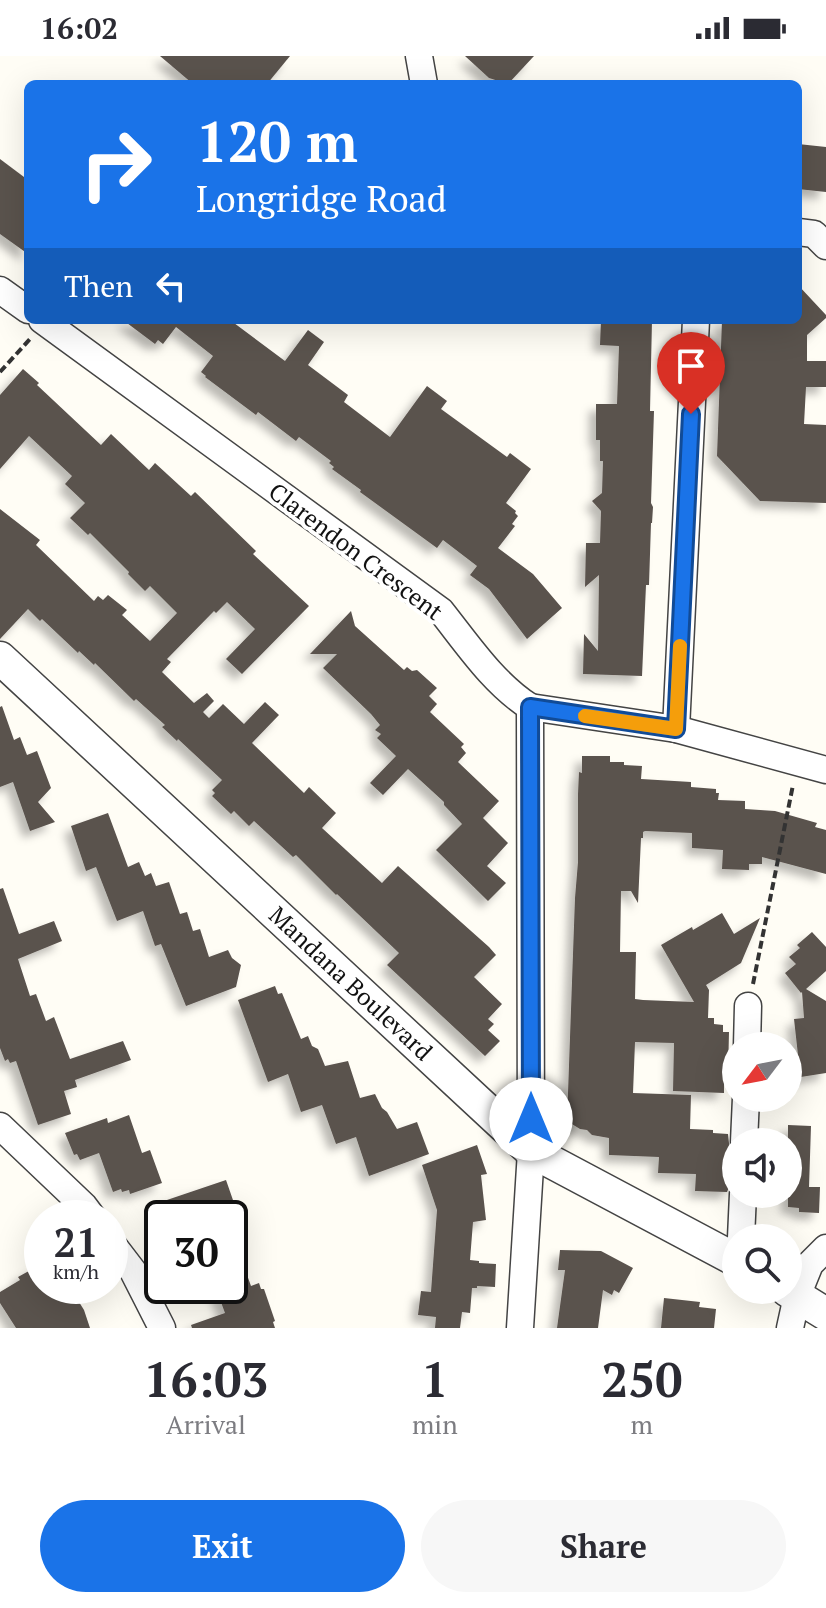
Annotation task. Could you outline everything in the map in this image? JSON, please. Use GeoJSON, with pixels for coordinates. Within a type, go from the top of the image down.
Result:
{"type":"FeatureCollection","features":[{"type":"Feature","properties":{"kind":"street"},"geometry":{"type":"LineString","coordinates":[[419,56],[423,80]]}},
{"type":"Feature","properties":{"kind":"street","name":"Clarendon Crescent"},"geometry":{"type":"LineString","coordinates":[[0,290],[24,308]]}},
{"type":"Feature","properties":{"kind":"street","name":"Clarendon Crescent"},"geometry":{"type":"LineString","coordinates":[[46,324],[441,611],[511,695],[530,707]]}},
{"type":"Feature","properties":{"kind":"street"},"geometry":{"type":"LineString","coordinates":[[676,729],[696,324]]}},
{"type":"Feature","properties":{"kind":"street","name":"Mandana Boulevard"},"geometry":{"type":"LineString","coordinates":[[0,658],[531,1151],[722,1253]]}},
{"type":"Feature","properties":{"kind":"street"},"geometry":{"type":"LineString","coordinates":[[520,1328],[531,1151],[530,707],[676,729],[826,770]]}},
{"type":"Feature","properties":{"kind":"street"},"geometry":{"type":"LineString","coordinates":[[747,1032],[748,1006]]}},
{"type":"Feature","properties":{"kind":"street"},"geometry":{"type":"LineString","coordinates":[[0,1126],[78,1200]]}},
{"type":"Feature","properties":{"kind":"street"},"geometry":{"type":"LineString","coordinates":[[802,1277],[826,1248]]}},
{"type":"Feature","properties":{"kind":"street"},"geometry":{"type":"LineString","coordinates":[[128,1264],[162,1328]]}},
{"type":"Feature","properties":{"kind":"street"},"geometry":{"type":"LineString","coordinates":[[802,1299],[826,1314]]}},
{"type":"Feature","properties":{"kind":"street"},"geometry":{"type":"LineString","coordinates":[[790,1328],[791,1304]]}},
{"type":"Feature","properties":{"kind":"path"},"geometry":{"type":"LineString","coordinates":[[0,372],[34,324]]}},
{"type":"Feature","properties":{"kind":"path"},"geometry":{"type":"LineString","coordinates":[[748,1006],[798,762]]}},
{"type":"Feature","properties":{"kind":"building"},"geometry":{"type":"Polygon","coordinates":[[[160,56],[290,56],[270,80],[188,80],[160,56]]]}},
{"type":"Feature","properties":{"kind":"building"},"geometry":{"type":"Polygon","coordinates":[[[465,56],[534,56],[512,80],[489,78],[465,56]]]}},
{"type":"Feature","properties":{"kind":"building"},"geometry":{"type":"Polygon","coordinates":[[[802,144],[826,147],[826,192],[802,189],[802,144]]]}},
{"type":"Feature","properties":{"kind":"building"},"geometry":{"type":"Polygon","coordinates":[[[0,159],[24,177],[24,251],[0,234],[0,159]]]}},
{"type":"Feature","properties":{"kind":"building"},"geometry":{"type":"Polygon","coordinates":[[[802,289],[826,315],[807,335],[807,361],[826,361],[826,387],[806,387],[804,424],[826,425],[826,503],[760,501],[717,456],[722,324],[802,324],[802,289]]]}},
{"type":"Feature","properties":{"kind":"building"},"geometry":{"type":"Polygon","coordinates":[[[128,324],[235,324],[285,361],[308,330],[324,342],[308,365],[348,395],[344,402],[390,437],[427,386],[447,401],[441,409],[507,457],[510,453],[531,469],[506,503],[518,516],[512,524],[515,526],[498,548],[533,574],[562,608],[527,639],[489,589],[470,575],[477,566],[443,540],[437,548],[360,492],[332,469],[331,461],[299,437],[296,441],[205,377],[201,372],[213,356],[176,327],[163,344],[158,340],[155,344],[128,324]]]}},
{"type":"Feature","properties":{"kind":"building"},"geometry":{"type":"Polygon","coordinates":[[[601,324],[652,324],[650,411],[654,411],[653,507],[642,676],[583,674],[584,634],[598,651],[599,575],[585,587],[586,543],[600,543],[601,511],[592,501],[602,493],[603,461],[600,461],[600,440],[596,440],[596,404],[617,404],[619,346],[600,345],[601,324]]]}},
{"type":"Feature","properties":{"kind":"building"},"geometry":{"type":"Polygon","coordinates":[[[23,369],[101,445],[111,434],[149,470],[155,463],[191,496],[195,492],[256,551],[253,554],[309,606],[242,674],[226,659],[255,629],[227,602],[216,613],[214,611],[167,659],[171,662],[162,672],[194,703],[207,693],[214,701],[203,712],[209,718],[223,704],[244,724],[265,702],[279,715],[252,743],[304,793],[309,787],[336,813],[322,828],[382,883],[398,866],[496,955],[474,977],[502,1004],[488,1019],[494,1024],[488,1030],[500,1041],[485,1056],[387,965],[399,953],[296,855],[293,857],[254,821],[249,826],[234,811],[231,814],[212,796],[215,793],[212,790],[222,780],[95,663],[78,653],[28,609],[0,639],[0,509],[40,540],[36,545],[94,601],[98,596],[103,600],[108,595],[127,610],[122,615],[150,641],[177,613],[150,586],[145,591],[90,533],[88,535],[70,518],[85,503],[65,484],[72,476],[29,436],[0,469],[0,395],[23,369]]]}},
{"type":"Feature","properties":{"kind":"building"},"geometry":{"type":"Polygon","coordinates":[[[351,611],[355,626],[404,670],[407,667],[417,670],[437,688],[429,696],[437,704],[430,712],[464,744],[461,747],[466,753],[458,762],[499,801],[483,818],[508,843],[487,866],[506,883],[488,901],[436,850],[462,824],[444,802],[408,769],[383,795],[370,783],[396,756],[377,738],[381,734],[375,730],[380,725],[371,714],[323,668],[337,654],[310,654],[351,611]]]}},
{"type":"Feature","properties":{"kind":"building"},"geometry":{"type":"Polygon","coordinates":[[[2,706],[14,740],[20,737],[27,755],[37,751],[51,788],[38,802],[55,822],[30,831],[13,782],[0,787],[2,706]]]}},
{"type":"Feature","properties":{"kind":"building"},"geometry":{"type":"Polygon","coordinates":[[[582,756],[610,756],[610,762],[642,766],[641,779],[691,782],[691,787],[716,789],[718,800],[745,801],[745,809],[775,811],[817,823],[815,827],[826,830],[826,874],[762,857],[762,864],[749,864],[749,870],[722,869],[723,850],[692,848],[692,833],[645,831],[641,838],[638,903],[631,891],[621,891],[620,952],[636,952],[635,999],[694,1002],[661,945],[722,913],[734,934],[760,918],[741,963],[706,985],[709,990],[708,1018],[714,1018],[714,1024],[723,1025],[722,1093],[673,1091],[674,1043],[635,1042],[633,1093],[691,1095],[690,1129],[722,1134],[722,1192],[695,1191],[696,1174],[658,1173],[659,1157],[609,1155],[609,1138],[592,1135],[567,1121],[579,772],[582,773],[582,756]]]}},
{"type":"Feature","properties":{"kind":"building"},"geometry":{"type":"Polygon","coordinates":[[[108,813],[128,867],[139,862],[145,876],[151,873],[156,886],[169,882],[180,914],[187,912],[193,931],[200,929],[209,957],[228,950],[241,965],[236,987],[186,1006],[161,944],[155,946],[143,911],[117,921],[96,867],[86,871],[71,826],[108,813]]]}},
{"type":"Feature","properties":{"kind":"building"},"geometry":{"type":"Polygon","coordinates":[[[3,888],[19,934],[54,921],[62,941],[18,959],[30,996],[36,994],[46,1021],[54,1017],[70,1059],[123,1041],[131,1060],[75,1080],[77,1087],[64,1091],[71,1114],[38,1125],[16,1061],[5,1061],[0,1048],[0,889],[3,888]]]}},
{"type":"Feature","properties":{"kind":"building"},"geometry":{"type":"Polygon","coordinates":[[[812,932],[826,947],[826,971],[806,989],[826,1001],[826,1073],[802,1077],[802,1032],[795,1032],[794,1019],[804,1018],[802,992],[785,973],[796,964],[789,957],[800,948],[797,945],[812,932]]]}},
{"type":"Feature","properties":{"kind":"building"},"geometry":{"type":"Polygon","coordinates":[[[275,986],[278,994],[282,993],[301,1039],[308,1036],[325,1066],[348,1061],[360,1098],[375,1094],[397,1129],[417,1122],[429,1154],[369,1176],[356,1137],[336,1144],[322,1105],[301,1112],[288,1074],[268,1082],[238,1000],[275,986]]]}},
{"type":"Feature","properties":{"kind":"building"},"geometry":{"type":"Polygon","coordinates":[[[129,1115],[142,1153],[150,1150],[162,1183],[130,1194],[129,1190],[122,1192],[121,1189],[113,1192],[99,1153],[80,1160],[77,1154],[74,1155],[65,1133],[107,1118],[108,1123],[129,1115]]]}},
{"type":"Feature","properties":{"kind":"building"},"geometry":{"type":"Polygon","coordinates":[[[788,1125],[811,1126],[809,1187],[820,1187],[819,1213],[799,1212],[802,1208],[802,1128],[788,1128],[788,1125]]]}},
{"type":"Feature","properties":{"kind":"building"},"geometry":{"type":"Polygon","coordinates":[[[477,1145],[487,1174],[481,1175],[486,1220],[473,1222],[470,1260],[496,1264],[495,1287],[472,1288],[470,1313],[462,1312],[460,1328],[435,1328],[436,1317],[418,1315],[421,1291],[431,1292],[437,1210],[422,1165],[477,1145]]]}},
{"type":"Feature","properties":{"kind":"building"},"geometry":{"type":"Polygon","coordinates":[[[226,1180],[233,1200],[167,1200],[226,1180]]]}},
{"type":"Feature","properties":{"kind":"building"},"geometry":{"type":"Polygon","coordinates":[[[560,1250],[601,1251],[633,1268],[619,1293],[614,1290],[612,1295],[603,1290],[598,1328],[557,1328],[565,1270],[558,1270],[560,1250]]]}},
{"type":"Feature","properties":{"kind":"building"},"geometry":{"type":"Polygon","coordinates":[[[24,1274],[24,1304],[80,1304],[90,1328],[16,1328],[0,1303],[0,1292],[20,1280],[18,1277],[24,1274]]]}},
{"type":"Feature","properties":{"kind":"building"},"geometry":{"type":"Polygon","coordinates":[[[248,1278],[251,1286],[259,1283],[264,1289],[275,1328],[192,1328],[191,1325],[225,1313],[222,1304],[248,1304],[248,1278]]]}},
{"type":"Feature","properties":{"kind":"building"},"geometry":{"type":"Polygon","coordinates":[[[664,1298],[700,1302],[699,1307],[716,1309],[714,1328],[661,1328],[664,1298]]]}},
{"type":"Feature","properties":{"kind":"slow traffic"},"geometry":{"type":"LineString","coordinates":[[585,716],[676,729],[680,646]]}},
{"type":"Feature","properties":{"kind":"route"},"geometry":{"type":"LineString","coordinates":[[531,1119],[530,707],[676,729],[691,414]]}}]}
